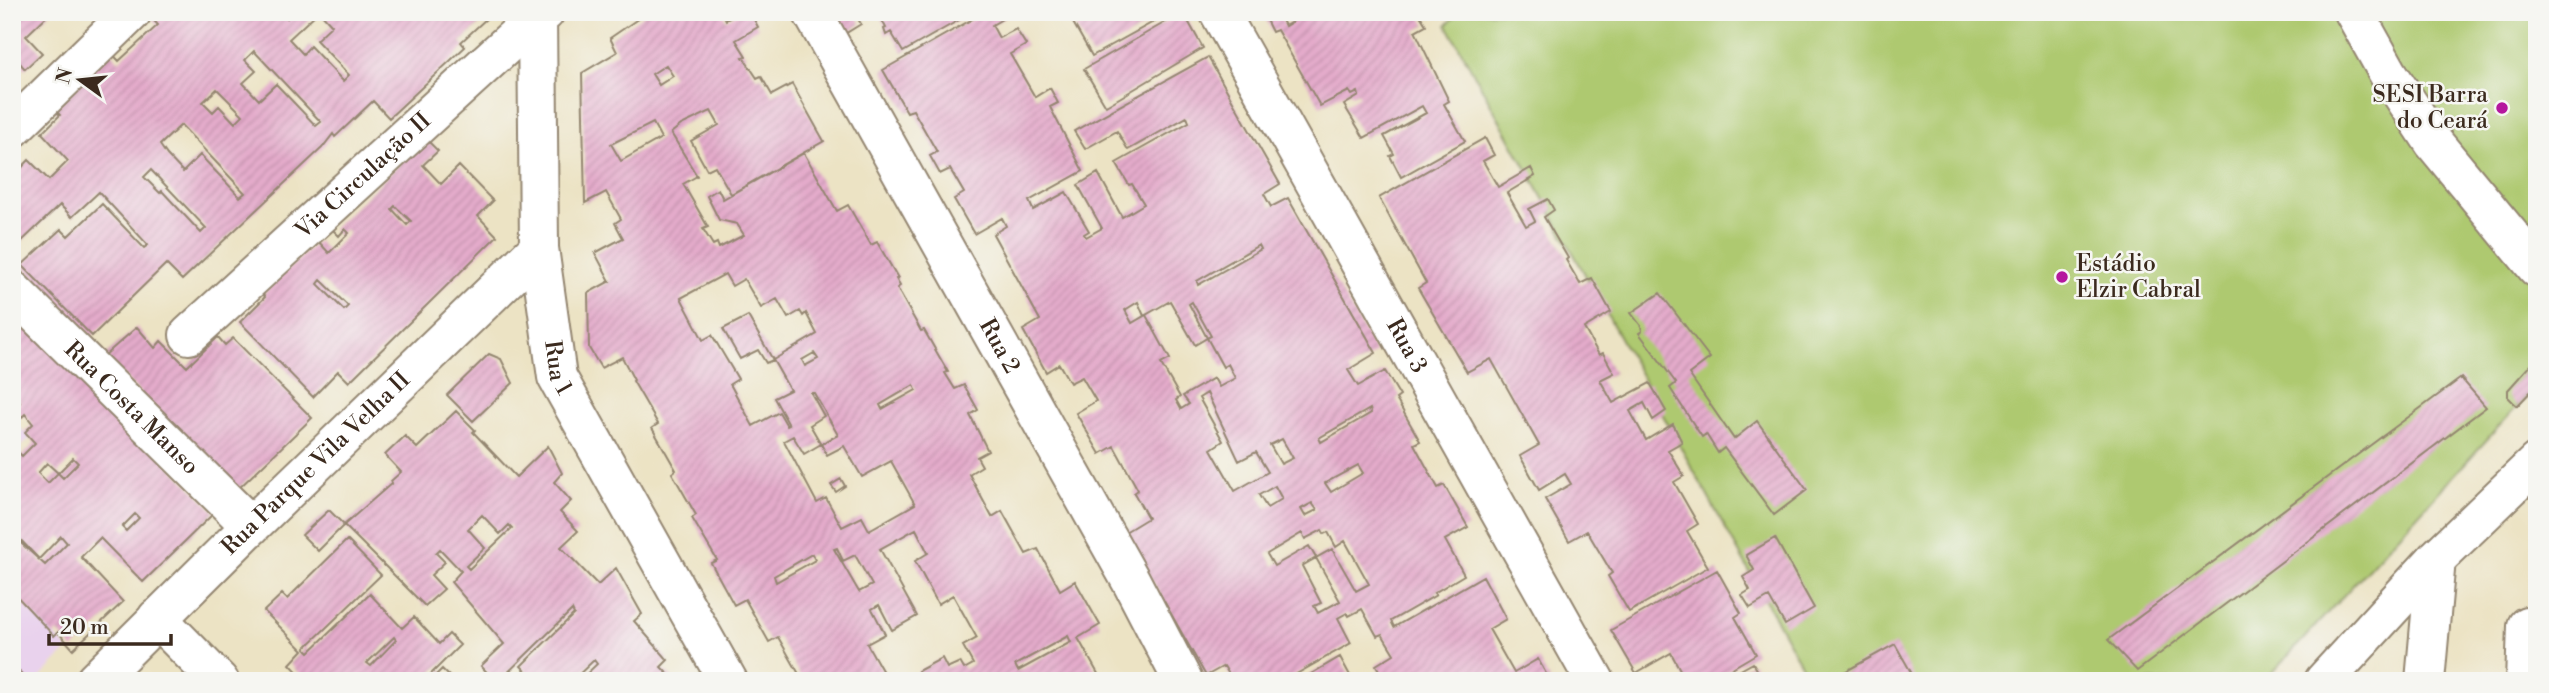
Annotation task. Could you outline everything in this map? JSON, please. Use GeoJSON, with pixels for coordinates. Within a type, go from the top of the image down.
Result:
{"type":"FeatureCollection","features":[{"type":"Feature","properties":{"kind":"street"},"geometry":{"type":"LineString","coordinates":[[12,128],[132,12]]}},
{"type":"Feature","properties":{"kind":"street","name":"Rua 2"},"geometry":{"type":"LineString","coordinates":[[812,12],[1131,581],[1183,681]]}},
{"type":"Feature","properties":{"kind":"street","name":"Rua 3"},"geometry":{"type":"LineString","coordinates":[[1219,12],[1595,681]]}},
{"type":"Feature","properties":{"kind":"street"},"geometry":{"type":"LineString","coordinates":[[2354,12],[2388,73],[2434,144],[2537,268]]}},
{"type":"Feature","properties":{"kind":"street","name":"Rua 1"},"geometry":{"type":"LineString","coordinates":[[540,13],[539,247],[557,377],[728,681]]}},
{"type":"Feature","properties":{"kind":"street","name":"Via Circulação II"},"geometry":{"type":"LineString","coordinates":[[189,335],[540,13]]}},
{"type":"Feature","properties":{"kind":"street","name":"Rua Parque Vila Velha II"},"geometry":{"type":"LineString","coordinates":[[95,681],[539,247]]}},
{"type":"Feature","properties":{"kind":"street","name":"Rua Costa Manso"},"geometry":{"type":"LineString","coordinates":[[12,290],[251,526]]}},
{"type":"Feature","properties":{"kind":"street"},"geometry":{"type":"LineString","coordinates":[[2324,681],[2436,559],[2537,462]]}},
{"type":"Feature","properties":{"kind":"street"},"geometry":{"type":"LineString","coordinates":[[2425,681],[2436,559]]}},
{"type":"Feature","properties":{"kind":"street"},"geometry":{"type":"LineString","coordinates":[[157,618],[219,681]]}},
{"type":"Feature","properties":{"kind":"street"},"geometry":{"type":"LineString","coordinates":[[2525,681],[2528,626]]}},
{"type":"Feature","properties":{"kind":"shaded area"},"geometry":{"type":"Polygon","coordinates":[[[12,419],[30,438],[12,455],[12,419]]]}},
{"type":"Feature","properties":{"kind":"shaded area"},"geometry":{"type":"Polygon","coordinates":[[[12,593],[68,649],[37,681],[12,681],[12,593]]]}},
{"type":"Feature","properties":{"kind":"green space","name":"Estádio Elzir Cabral"},"geometry":{"type":"Polygon","coordinates":[[[1459,12],[2537,12],[2537,385],[2265,681],[1810,681],[1447,25],[1459,12]]]}},
{"type":"Feature","properties":{"kind":"building"},"geometry":{"type":"Polygon","coordinates":[[[12,12],[51,12],[26,36],[42,53],[25,69],[19,62],[12,69],[12,12]]]}},
{"type":"Feature","properties":{"kind":"building"},"geometry":{"type":"Polygon","coordinates":[[[146,12],[282,12],[287,18],[290,12],[318,12],[289,39],[303,54],[310,46],[343,81],[349,75],[316,40],[332,25],[320,12],[481,12],[487,18],[461,42],[465,47],[389,118],[373,101],[335,137],[333,134],[322,148],[182,280],[166,264],[92,336],[22,265],[61,229],[68,236],[102,204],[144,248],[148,245],[99,192],[72,217],[60,205],[20,243],[12,236],[12,178],[29,160],[49,180],[68,161],[42,133],[60,115],[45,100],[108,49],[119,61],[158,25],[146,12]],[[254,51],[245,60],[256,71],[243,83],[259,100],[276,84],[316,126],[321,122],[254,51]],[[217,89],[203,102],[213,112],[219,106],[235,123],[243,115],[217,89]],[[181,125],[160,145],[183,172],[200,155],[240,197],[245,193],[181,125]],[[151,170],[144,177],[160,193],[162,191],[201,233],[206,228],[151,170]]]}},
{"type":"Feature","properties":{"kind":"building"},"geometry":{"type":"Polygon","coordinates":[[[648,12],[722,12],[726,20],[741,12],[750,12],[758,27],[736,40],[746,56],[743,57],[757,78],[761,76],[772,95],[792,84],[824,141],[731,194],[715,166],[707,170],[691,141],[719,125],[711,111],[681,125],[671,133],[697,176],[683,184],[708,227],[703,229],[713,245],[717,243],[719,248],[744,235],[737,224],[719,220],[707,196],[718,189],[723,199],[804,153],[837,211],[848,205],[871,245],[877,242],[898,278],[896,279],[900,286],[897,288],[948,372],[945,373],[955,389],[964,385],[978,410],[970,415],[988,451],[977,457],[982,466],[969,474],[992,517],[1002,511],[1026,554],[1038,549],[1060,590],[1075,581],[1100,625],[1078,638],[1102,681],[924,681],[918,671],[942,658],[947,668],[960,662],[964,669],[973,664],[963,646],[977,638],[953,595],[938,604],[915,561],[928,553],[916,529],[880,549],[917,616],[892,630],[879,605],[872,609],[885,634],[867,644],[888,681],[820,681],[816,674],[803,681],[778,637],[769,642],[745,599],[734,605],[711,563],[717,560],[692,518],[696,515],[672,473],[676,470],[652,428],[658,424],[622,357],[601,368],[589,348],[588,293],[610,281],[595,253],[623,238],[615,223],[621,219],[606,192],[585,203],[582,73],[617,52],[610,38],[648,12]],[[666,65],[652,74],[659,85],[673,76],[666,65]],[[653,123],[611,144],[621,161],[661,138],[653,123]],[[725,274],[681,298],[703,340],[712,335],[738,379],[730,384],[753,426],[779,412],[787,426],[789,425],[774,398],[790,390],[773,360],[817,334],[806,313],[803,316],[800,311],[788,318],[777,299],[761,308],[744,279],[732,286],[725,274]],[[814,353],[802,360],[805,366],[818,359],[814,353]],[[914,385],[880,405],[882,409],[916,390],[914,385]],[[811,393],[824,416],[810,425],[821,444],[838,435],[814,393],[811,393]],[[793,436],[784,441],[817,503],[826,498],[842,527],[862,517],[869,530],[915,504],[891,461],[862,477],[844,446],[827,455],[821,444],[804,454],[793,436]],[[837,548],[834,549],[859,592],[872,585],[855,555],[843,561],[837,548]],[[812,554],[774,576],[776,582],[815,560],[812,554]],[[1068,636],[1015,665],[1018,671],[1071,642],[1068,636]]]}},
{"type":"Feature","properties":{"kind":"building"},"geometry":{"type":"Polygon","coordinates":[[[830,12],[854,12],[861,24],[843,35],[830,12]]]}},
{"type":"Feature","properties":{"kind":"building"},"geometry":{"type":"Polygon","coordinates":[[[973,12],[903,52],[891,32],[886,35],[886,28],[879,14],[973,12]]]}},
{"type":"Feature","properties":{"kind":"building"},"geometry":{"type":"Polygon","coordinates":[[[985,12],[1007,12],[1009,15],[992,25],[999,38],[1016,29],[1026,45],[1010,54],[1035,97],[1050,88],[1058,103],[1050,107],[1083,171],[1029,201],[1033,210],[1066,192],[1089,231],[1084,234],[1086,237],[1102,228],[1078,185],[1098,173],[1122,217],[1144,204],[1116,163],[1189,122],[1187,117],[1128,150],[1117,131],[1085,149],[1074,131],[1208,57],[1280,184],[1264,194],[1271,207],[1288,198],[1376,353],[1348,370],[1358,386],[1385,371],[1400,396],[1396,399],[1420,441],[1414,444],[1438,488],[1444,485],[1468,527],[1445,540],[1464,575],[1391,621],[1394,627],[1483,576],[1506,619],[1489,629],[1514,673],[1538,659],[1550,681],[1419,681],[1414,671],[1398,681],[1385,681],[1376,665],[1394,654],[1382,634],[1377,636],[1362,609],[1338,618],[1351,643],[1284,681],[1233,681],[1224,666],[1206,676],[1125,532],[1148,518],[1134,493],[1138,490],[1114,446],[1100,454],[1076,413],[1096,401],[1082,377],[1070,383],[1059,364],[1046,372],[1023,330],[1040,320],[993,234],[1006,226],[1002,218],[974,234],[954,199],[964,193],[950,169],[940,174],[930,156],[937,152],[913,110],[907,112],[883,70],[985,12]],[[1259,245],[1197,281],[1198,285],[1261,249],[1259,245]],[[1170,301],[1144,316],[1138,302],[1125,310],[1132,323],[1146,315],[1170,359],[1161,364],[1180,397],[1176,400],[1181,409],[1189,404],[1183,396],[1214,378],[1219,387],[1235,378],[1228,364],[1223,367],[1207,338],[1195,345],[1170,301]],[[1192,302],[1189,304],[1207,338],[1211,336],[1192,302]],[[1207,393],[1199,398],[1223,441],[1211,449],[1235,491],[1268,472],[1256,452],[1239,461],[1207,393]],[[1370,409],[1319,438],[1321,442],[1371,413],[1370,409]],[[1282,439],[1270,445],[1281,464],[1293,458],[1282,439]],[[1358,465],[1325,483],[1331,492],[1363,473],[1358,465]],[[1275,486],[1259,495],[1267,508],[1282,499],[1275,486]],[[1312,503],[1301,509],[1305,516],[1317,510],[1312,503]],[[1322,530],[1305,539],[1302,533],[1267,554],[1274,566],[1309,546],[1316,558],[1332,549],[1356,591],[1369,584],[1345,541],[1336,547],[1328,532],[1324,534],[1322,530]],[[1316,558],[1302,566],[1321,603],[1314,606],[1318,613],[1340,601],[1316,558]]]}},
{"type":"Feature","properties":{"kind":"building"},"geometry":{"type":"Polygon","coordinates":[[[1083,12],[1091,12],[1095,19],[1100,16],[1098,12],[1151,12],[1155,21],[1092,56],[1071,19],[1083,12]]]}},
{"type":"Feature","properties":{"kind":"building"},"geometry":{"type":"Polygon","coordinates":[[[1183,12],[1203,48],[1106,106],[1084,69],[1183,12]]]}},
{"type":"Feature","properties":{"kind":"building"},"geometry":{"type":"Polygon","coordinates":[[[1262,12],[1286,12],[1280,16],[1285,26],[1305,14],[1304,12],[1418,12],[1426,25],[1415,31],[1449,101],[1444,104],[1465,141],[1401,177],[1390,156],[1394,154],[1384,136],[1426,113],[1422,106],[1364,138],[1344,105],[1359,96],[1358,92],[1352,95],[1349,91],[1320,106],[1277,30],[1272,32],[1262,12]]]}},
{"type":"Feature","properties":{"kind":"building"},"geometry":{"type":"Polygon","coordinates":[[[1485,138],[1494,155],[1483,161],[1498,187],[1531,168],[1535,176],[1507,193],[1526,226],[1535,221],[1529,209],[1548,199],[1554,210],[1544,217],[1568,258],[1566,260],[1580,284],[1592,278],[1611,312],[1584,328],[1599,355],[1603,353],[1614,373],[1600,380],[1613,403],[1650,383],[1666,411],[1653,420],[1644,403],[1630,411],[1646,440],[1673,424],[1682,442],[1668,450],[1684,476],[1674,482],[1698,524],[1687,531],[1708,567],[1629,612],[1608,576],[1612,573],[1587,531],[1569,541],[1545,499],[1571,484],[1565,474],[1539,490],[1520,456],[1539,445],[1491,359],[1467,372],[1418,288],[1426,283],[1379,198],[1485,138]]]}},
{"type":"Feature","properties":{"kind":"building"},"geometry":{"type":"Polygon","coordinates":[[[426,139],[438,151],[423,165],[441,184],[459,166],[493,201],[478,216],[497,236],[349,382],[338,371],[313,397],[240,322],[265,297],[263,294],[318,241],[329,253],[349,233],[345,229],[339,236],[332,229],[426,139]],[[395,206],[392,209],[407,225],[411,221],[395,206]],[[321,280],[318,284],[344,310],[348,306],[321,280]]]}},
{"type":"Feature","properties":{"kind":"building"},"geometry":{"type":"Polygon","coordinates":[[[1660,293],[1710,358],[1689,374],[1734,439],[1757,421],[1807,490],[1774,515],[1724,448],[1718,453],[1706,434],[1702,437],[1670,388],[1676,383],[1639,333],[1642,331],[1641,326],[1631,313],[1660,293]]]}},
{"type":"Feature","properties":{"kind":"building"},"geometry":{"type":"Polygon","coordinates":[[[21,314],[215,512],[143,582],[100,538],[81,557],[123,602],[73,649],[58,632],[54,636],[12,591],[12,535],[45,565],[67,543],[61,536],[39,559],[12,534],[12,460],[19,453],[22,456],[35,443],[25,432],[33,424],[25,414],[22,417],[14,409],[12,411],[12,399],[18,405],[20,402],[12,393],[12,321],[21,314]],[[73,458],[58,473],[63,478],[78,463],[73,458]],[[47,463],[38,473],[48,483],[58,473],[47,463]],[[135,514],[122,527],[126,531],[139,518],[135,514]]]}},
{"type":"Feature","properties":{"kind":"building"},"geometry":{"type":"Polygon","coordinates":[[[748,316],[773,360],[766,363],[758,350],[740,359],[723,329],[748,316]]]}},
{"type":"Feature","properties":{"kind":"building"},"geometry":{"type":"Polygon","coordinates":[[[137,327],[155,348],[161,341],[187,367],[218,337],[225,345],[233,338],[312,418],[236,491],[104,356],[137,327]]]}},
{"type":"Feature","properties":{"kind":"building"},"geometry":{"type":"Polygon","coordinates":[[[489,354],[501,359],[513,383],[473,421],[447,395],[489,354]]]}},
{"type":"Feature","properties":{"kind":"building"},"geometry":{"type":"Polygon","coordinates":[[[2532,363],[2537,363],[2537,385],[2517,406],[2508,397],[2508,390],[2532,363]]]}},
{"type":"Feature","properties":{"kind":"building"},"geometry":{"type":"Polygon","coordinates":[[[2461,378],[2486,407],[2137,671],[2108,640],[2461,378]]]}},
{"type":"Feature","properties":{"kind":"building"},"geometry":{"type":"Polygon","coordinates":[[[456,411],[516,477],[548,446],[562,473],[554,482],[571,501],[560,512],[578,531],[561,547],[598,585],[616,568],[642,614],[634,621],[668,660],[661,667],[675,681],[579,681],[597,664],[594,660],[572,681],[536,681],[521,666],[574,614],[572,610],[499,681],[495,681],[481,666],[504,644],[451,582],[461,571],[440,549],[436,553],[445,562],[431,575],[444,589],[425,606],[344,525],[401,472],[385,455],[405,436],[417,448],[456,411]],[[482,515],[468,529],[485,548],[466,566],[469,569],[512,528],[509,525],[500,534],[482,515]]]}},
{"type":"Feature","properties":{"kind":"building"},"geometry":{"type":"Polygon","coordinates":[[[841,479],[845,486],[836,492],[831,485],[841,479]]]}},
{"type":"Feature","properties":{"kind":"building"},"geometry":{"type":"Polygon","coordinates":[[[329,510],[344,525],[318,551],[302,535],[329,510]]]}},
{"type":"Feature","properties":{"kind":"building"},"geometry":{"type":"Polygon","coordinates":[[[1775,538],[1814,608],[1785,625],[1769,597],[1750,608],[1742,595],[1750,590],[1743,577],[1754,570],[1746,555],[1775,538]]]}},
{"type":"Feature","properties":{"kind":"building"},"geometry":{"type":"Polygon","coordinates":[[[347,540],[381,575],[305,648],[309,652],[370,594],[402,628],[414,617],[439,644],[449,634],[460,645],[424,681],[306,681],[290,664],[303,650],[264,611],[282,594],[287,599],[347,540]],[[394,637],[367,663],[371,666],[396,640],[394,637]]]}},
{"type":"Feature","properties":{"kind":"building"},"geometry":{"type":"Polygon","coordinates":[[[1717,570],[1741,613],[1735,617],[1756,654],[1710,681],[1686,681],[1671,653],[1636,673],[1611,630],[1717,570]]]}},
{"type":"Feature","properties":{"kind":"building"},"geometry":{"type":"Polygon","coordinates":[[[1895,644],[1916,681],[1828,681],[1895,644]]]}},
{"type":"Feature","properties":{"kind":"building"},"geometry":{"type":"Polygon","coordinates":[[[1340,657],[1353,681],[1299,681],[1340,657]]]}},
{"type":"Feature","properties":{"kind":"building"},"geometry":{"type":"Polygon","coordinates":[[[1753,663],[1764,681],[1721,681],[1753,663]]]}},
{"type":"Feature","properties":{"kind":"building"},"geometry":{"type":"Polygon","coordinates":[[[15,667],[28,681],[12,681],[12,670],[15,667]]]}},
{"type":"Feature","properties":{"kind":"building"},"geometry":{"type":"Polygon","coordinates":[[[442,669],[454,681],[430,681],[442,669]]]}},
{"type":"Feature","properties":{"kind":"place","name":"SESI Barra do Ceará"},"geometry":{"type":"Point","coordinates":[2502,108]}},
{"type":"Feature","properties":{"kind":"place","name":"Estádio Elzir Cabral"},"geometry":{"type":"Point","coordinates":[2062,277]}}]}
